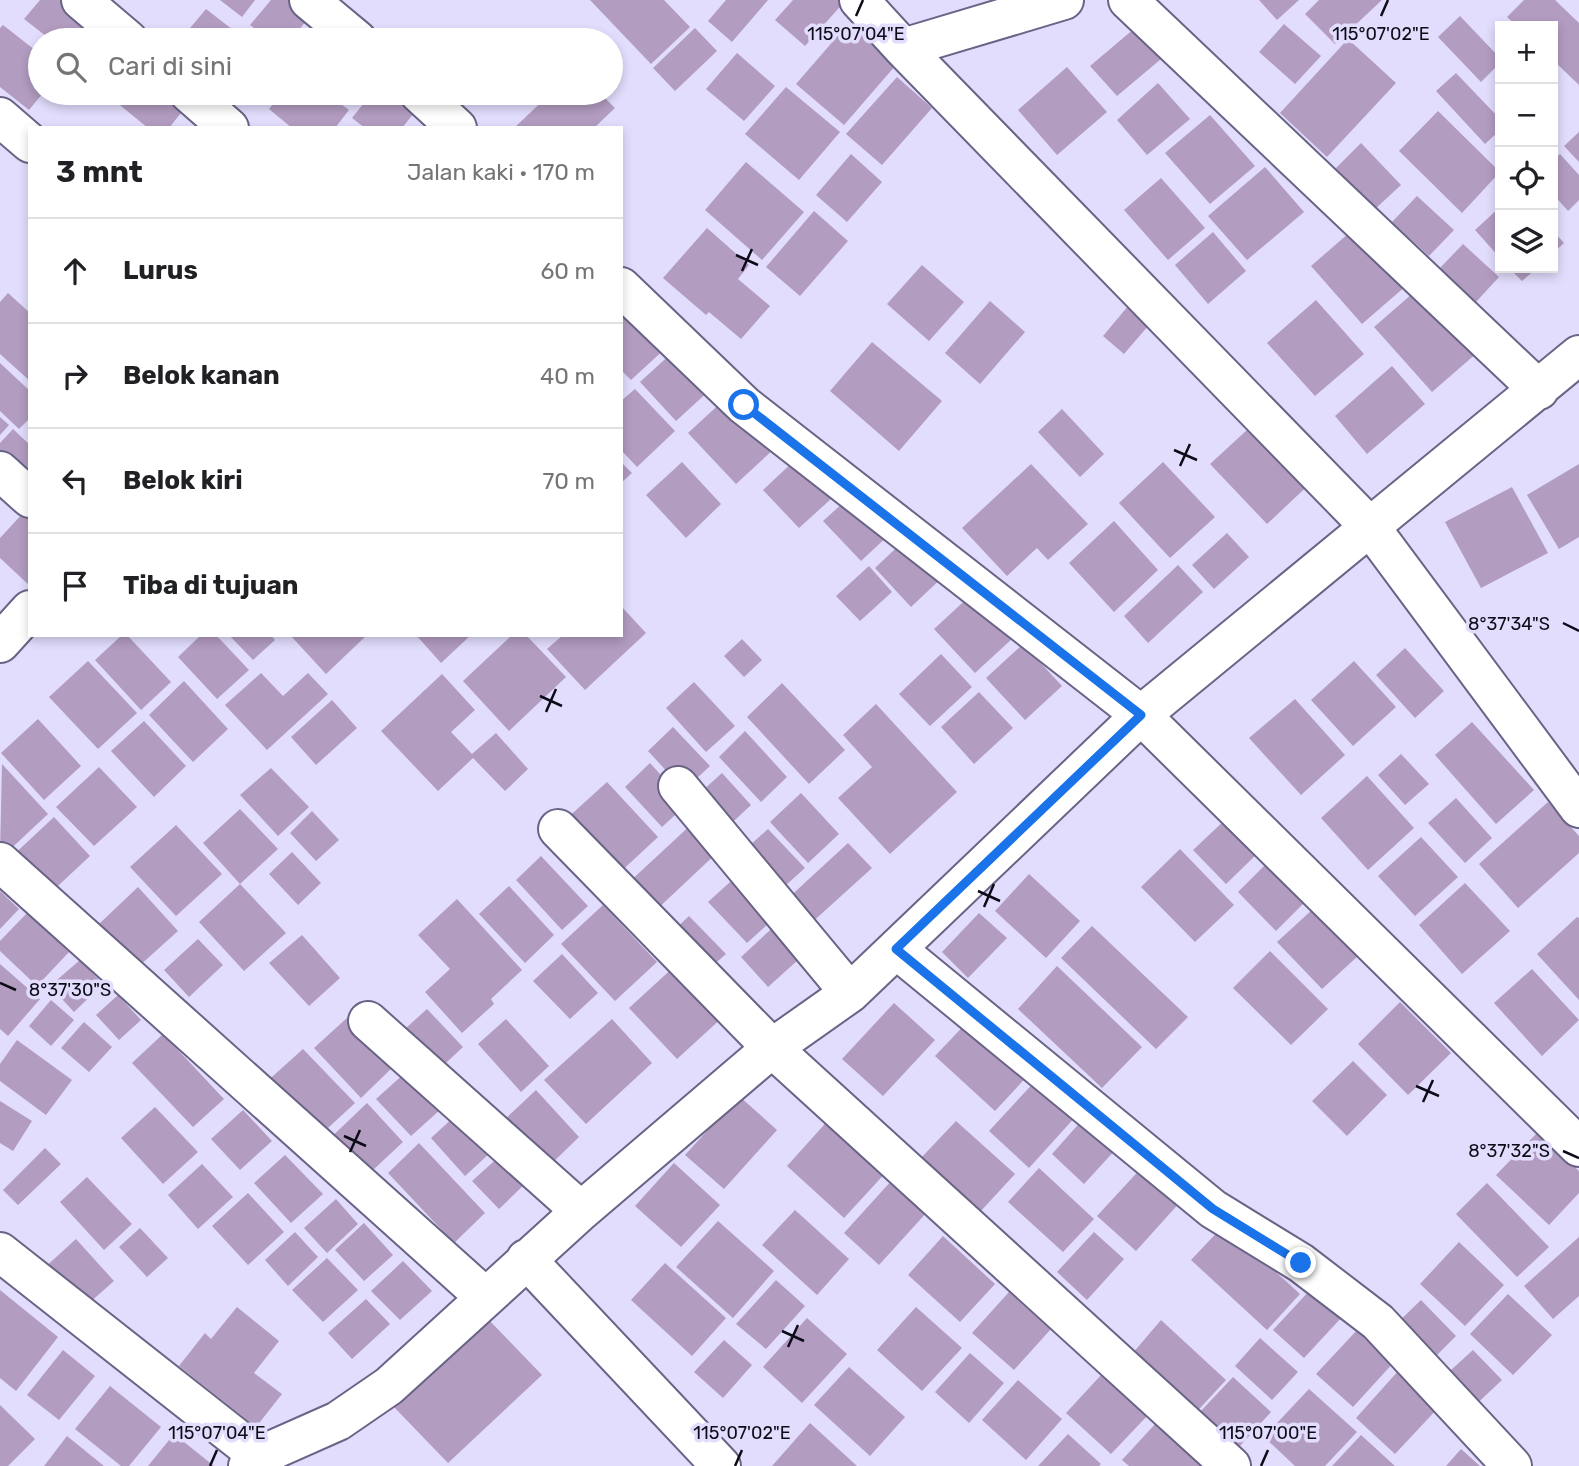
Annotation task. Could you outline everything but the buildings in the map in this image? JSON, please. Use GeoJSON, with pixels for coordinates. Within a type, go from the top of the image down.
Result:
{"type":"FeatureCollection","features":[{"type":"Feature","properties":{"kind":"street"},"geometry":{"type":"LineString","coordinates":[[81,0],[114,28]]}},
{"type":"Feature","properties":{"kind":"street"},"geometry":{"type":"LineString","coordinates":[[309,0],[342,28]]}},
{"type":"Feature","properties":{"kind":"street"},"geometry":{"type":"LineString","coordinates":[[859,0],[1371,527],[1579,808]]}},
{"type":"Feature","properties":{"kind":"street"},"geometry":{"type":"LineString","coordinates":[[903,48],[1064,0]]}},
{"type":"Feature","properties":{"kind":"street"},"geometry":{"type":"LineString","coordinates":[[1128,0],[1539,390]]}},
{"type":"Feature","properties":{"kind":"street"},"geometry":{"type":"LineString","coordinates":[[203,105],[227,126]]}},
{"type":"Feature","properties":{"kind":"street"},"geometry":{"type":"LineString","coordinates":[[0,117],[28,141]]}},
{"type":"Feature","properties":{"kind":"street"},"geometry":{"type":"LineString","coordinates":[[623,289],[744,405],[1141,715],[1579,1147]]}},
{"type":"Feature","properties":{"kind":"street"},"geometry":{"type":"LineString","coordinates":[[0,1252],[257,1463],[338,1421],[378,1393],[526,1259],[772,1048],[850,993],[1141,715],[1579,355]]}},
{"type":"Feature","properties":{"kind":"street"},"geometry":{"type":"LineString","coordinates":[[0,471],[28,496]]}},
{"type":"Feature","properties":{"kind":"street"},"geometry":{"type":"LineString","coordinates":[[0,643],[28,612]]}},
{"type":"Feature","properties":{"kind":"street"},"geometry":{"type":"LineString","coordinates":[[678,786],[850,993]]}},
{"type":"Feature","properties":{"kind":"street"},"geometry":{"type":"LineString","coordinates":[[558,829],[772,1048],[1231,1466]]}},
{"type":"Feature","properties":{"kind":"street"},"geometry":{"type":"LineString","coordinates":[[0,862],[485,1297]]}},
{"type":"Feature","properties":{"kind":"street"},"geometry":{"type":"LineString","coordinates":[[896,949],[1213,1209],[1301,1263],[1378,1322],[1512,1466]]}},
{"type":"Feature","properties":{"kind":"street"},"geometry":{"type":"LineString","coordinates":[[368,1021],[581,1211]]}},
{"type":"Feature","properties":{"kind":"street"},"geometry":{"type":"LineString","coordinates":[[526,1259],[721,1466]]}},
{"type":"Feature","properties":{"kind":"route"},"geometry":{"type":"LineString","coordinates":[[744,405],[1141,715],[896,949],[1213,1209],[1301,1263]]}}]}
